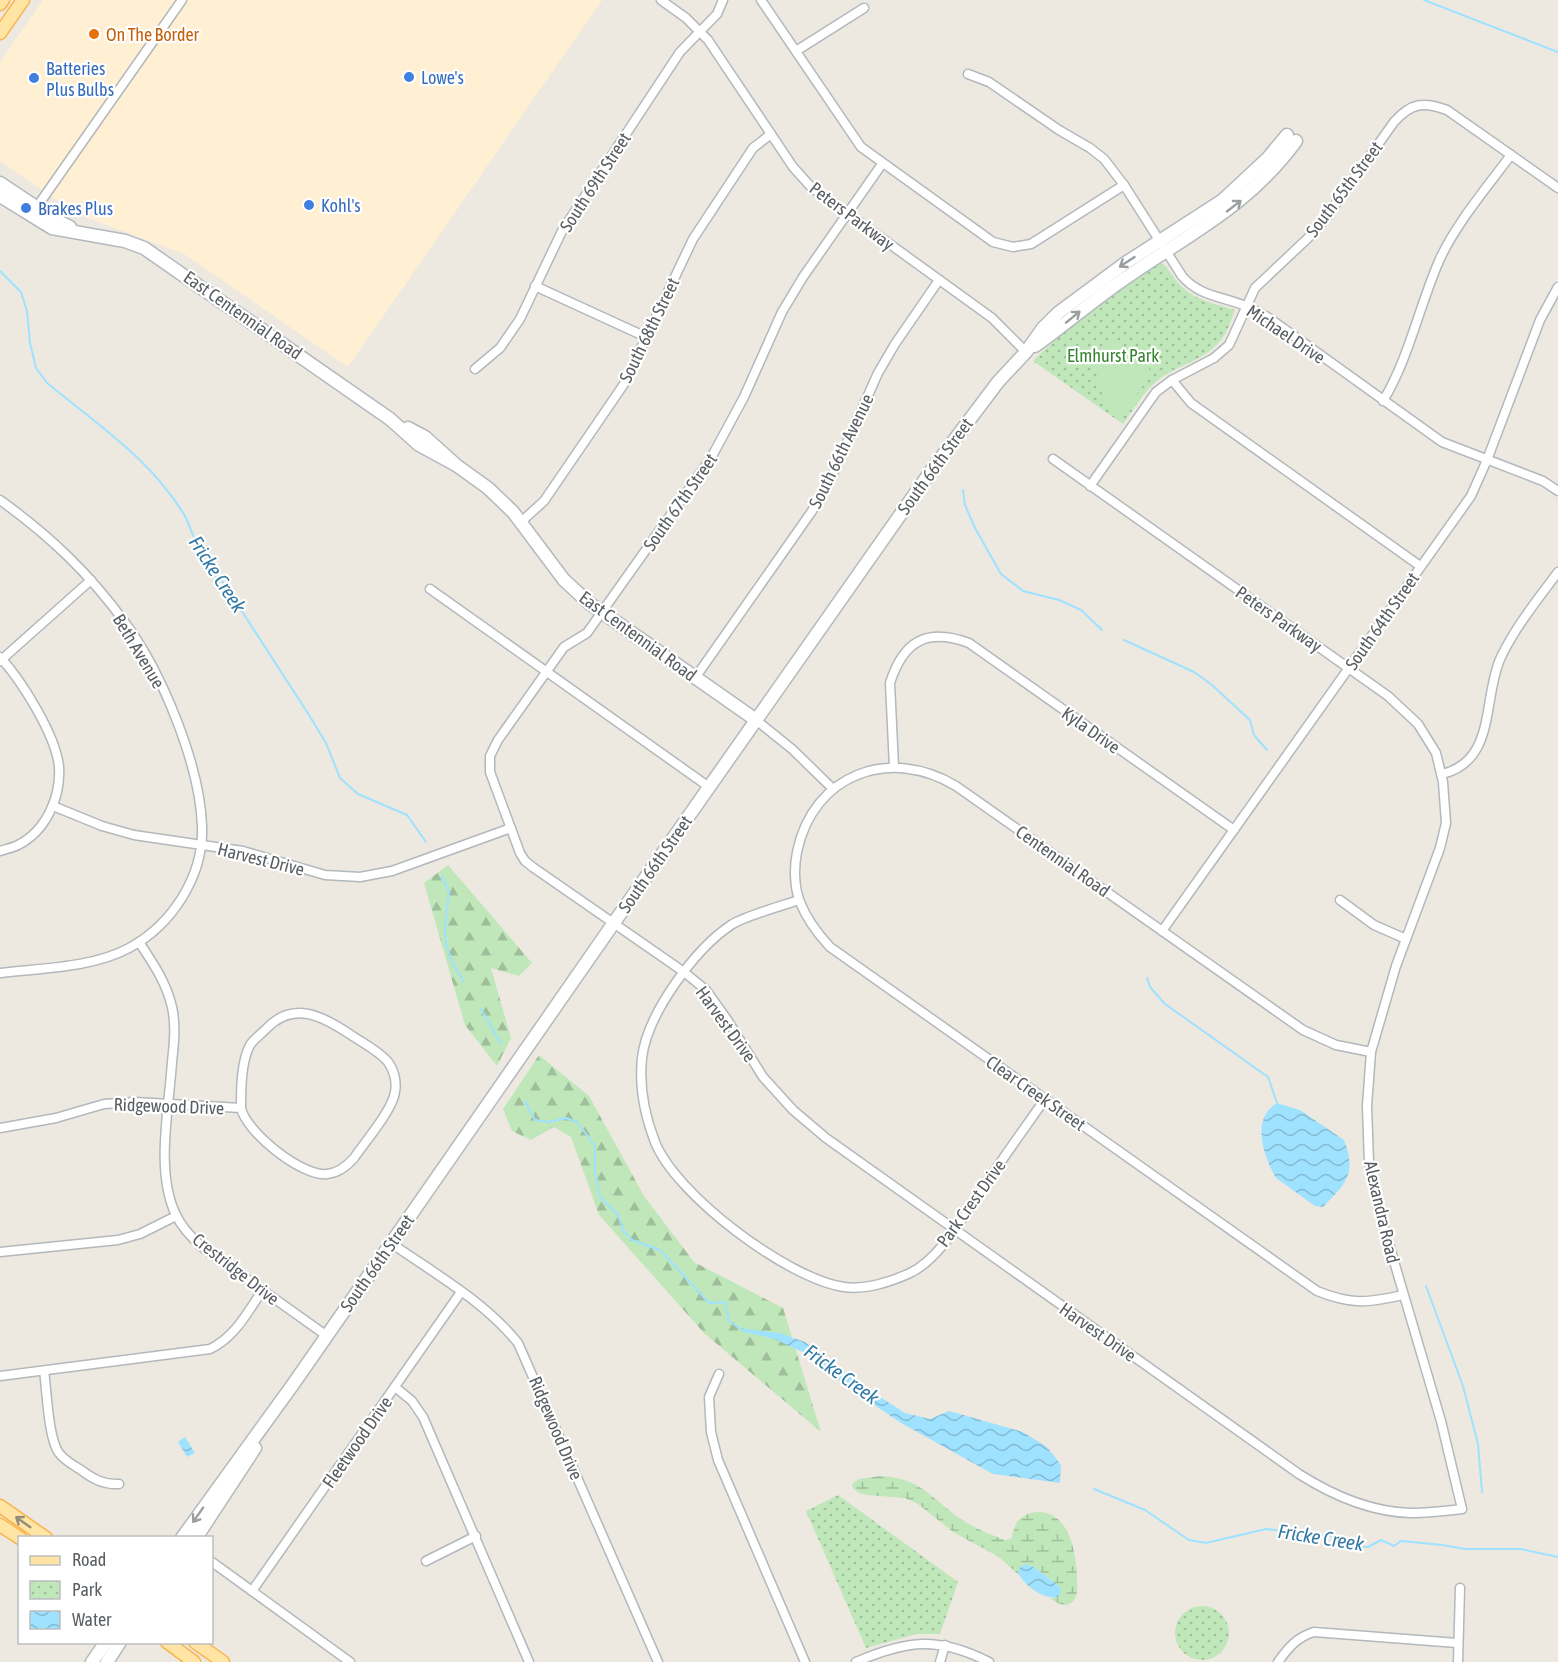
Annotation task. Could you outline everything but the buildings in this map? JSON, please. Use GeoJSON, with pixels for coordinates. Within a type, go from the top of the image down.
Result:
{"type":"FeatureCollection","features":[{"type":"Feature","properties":{"kind":"main road"},"geometry":{"type":"LineString","coordinates":[[0,4],[3,0]]}},
{"type":"Feature","properties":{"kind":"main road"},"geometry":{"type":"LineString","coordinates":[[0,33],[23,0]]}},
{"type":"Feature","properties":{"kind":"main road"},"geometry":{"type":"LineString","coordinates":[[0,1506],[43,1536]]}},
{"type":"Feature","properties":{"kind":"main road"},"geometry":{"type":"LineString","coordinates":[[0,1525],[18,1537]]}},
{"type":"Feature","properties":{"kind":"main road"},"geometry":{"type":"LineString","coordinates":[[170,1644],[194,1662]]}},
{"type":"Feature","properties":{"kind":"main road"},"geometry":{"type":"LineString","coordinates":[[198,1644],[222,1662]]}},
{"type":"Feature","properties":{"kind":"street"},"geometry":{"type":"LineString","coordinates":[[34,212],[182,0]]}},
{"type":"Feature","properties":{"kind":"street","name":"Peters Parkway"},"geometry":{"type":"LineString","coordinates":[[661,0],[686,18],[708,40],[793,167],[811,187],[992,318],[1026,352]]}},
{"type":"Feature","properties":{"kind":"street","name":"South 69th Street"},"geometry":{"type":"LineString","coordinates":[[475,369],[501,348],[520,319],[562,231],[680,52],[717,14],[723,0]]}},
{"type":"Feature","properties":{"kind":"street"},"geometry":{"type":"LineString","coordinates":[[761,0],[861,147],[993,242],[1013,248],[1036,241],[1124,185]]}},
{"type":"Feature","properties":{"kind":"street"},"geometry":{"type":"LineString","coordinates":[[796,51],[864,8]]}},
{"type":"Feature","properties":{"kind":"street","name":"Michael Drive"},"geometry":{"type":"LineString","coordinates":[[968,74],[989,82],[1059,130],[1090,148],[1113,168],[1182,276],[1193,287],[1211,297],[1246,306],[1269,318],[1442,442],[1543,480],[1558,491]]}},
{"type":"Feature","properties":{"kind":"street","name":"South 65th Street"},"geometry":{"type":"LineString","coordinates":[[1090,486],[1151,399],[1172,380],[1222,352],[1234,335],[1255,288],[1308,238],[1324,219],[1404,111],[1413,106],[1430,104],[1447,110],[1511,155]]}},
{"type":"Feature","properties":{"kind":"street","name":"South 68th Street"},"geometry":{"type":"LineString","coordinates":[[521,522],[544,501],[617,393],[693,239],[753,148],[771,134]]}},
{"type":"Feature","properties":{"kind":"street","name":"South 66th Street"},"geometry":{"type":"LineString","coordinates":[[183,1536],[327,1336],[947,448],[998,382],[1026,352],[1163,246],[1235,206],[1269,175],[1292,138]]}},
{"type":"Feature","properties":{"kind":"street"},"geometry":{"type":"LineString","coordinates":[[1383,401],[1396,378],[1440,259],[1453,236],[1511,155],[1558,188]]}},
{"type":"Feature","properties":{"kind":"street","name":"South 67th Street"},"geometry":{"type":"LineString","coordinates":[[511,828],[490,772],[490,756],[498,740],[564,646],[587,633],[711,458],[744,397],[782,312],[803,277],[882,164]]}},
{"type":"Feature","properties":{"kind":"street","name":"East Centennial Road"},"geometry":{"type":"LineString","coordinates":[[0,183],[52,228],[124,241],[144,248],[390,419],[424,437],[456,465],[488,488],[521,522],[564,580],[602,612],[756,720]]}},
{"type":"Feature","properties":{"kind":"street","name":"East Centennial Road"},"geometry":{"type":"LineString","coordinates":[[0,196],[34,212]]}},
{"type":"Feature","properties":{"kind":"street","name":"South 66th Avenue"},"geometry":{"type":"LineString","coordinates":[[696,678],[812,512],[831,478],[878,373],[939,280]]}},
{"type":"Feature","properties":{"kind":"street"},"geometry":{"type":"LineString","coordinates":[[535,286],[646,338]]}},
{"type":"Feature","properties":{"kind":"street","name":"South 64th Street"},"geometry":{"type":"LineString","coordinates":[[1162,931],[1471,496],[1540,320],[1558,286]]}},
{"type":"Feature","properties":{"kind":"street"},"geometry":{"type":"LineString","coordinates":[[1172,380],[1191,403],[1420,566]]}},
{"type":"Feature","properties":{"kind":"street","name":"Peters Parkway"},"geometry":{"type":"LineString","coordinates":[[1053,459],[1388,696],[1418,724],[1436,753],[1442,774]]}},
{"type":"Feature","properties":{"kind":"street","name":"Beth Avenue"},"geometry":{"type":"LineString","coordinates":[[0,500],[62,549],[91,580],[127,625],[161,683],[184,740],[198,795],[202,826],[201,845]]}},
{"type":"Feature","properties":{"kind":"street"},"geometry":{"type":"LineString","coordinates":[[1442,774],[1462,765],[1478,747],[1484,732],[1492,684],[1500,660],[1512,637],[1558,572]]}},
{"type":"Feature","properties":{"kind":"street"},"geometry":{"type":"LineString","coordinates":[[0,850],[18,845],[36,831],[53,806],[58,787],[59,766],[53,744],[38,711],[1,659],[91,580]]}},
{"type":"Feature","properties":{"kind":"street"},"geometry":{"type":"LineString","coordinates":[[430,589],[709,787]]}},
{"type":"Feature","properties":{"kind":"street","name":"Kyla Drive"},"geometry":{"type":"LineString","coordinates":[[894,767],[890,683],[894,671],[906,650],[916,642],[930,637],[944,636],[969,643],[1234,830]]}},
{"type":"Feature","properties":{"kind":"street"},"geometry":{"type":"LineString","coordinates":[[756,720],[792,749],[832,789]]}},
{"type":"Feature","properties":{"kind":"street","name":"Centennial Road"},"geometry":{"type":"LineString","coordinates":[[832,789],[862,773],[894,767],[926,772],[956,786],[1303,1030],[1336,1045],[1371,1052]]}},
{"type":"Feature","properties":{"kind":"street","name":"Alexandra Road"},"geometry":{"type":"LineString","coordinates":[[1442,774],[1446,803],[1445,830],[1406,939],[1371,1052],[1367,1106],[1369,1163],[1378,1207],[1441,1421],[1462,1509]]}},
{"type":"Feature","properties":{"kind":"street","name":"Clear Creek Street"},"geometry":{"type":"LineString","coordinates":[[832,789],[813,812],[801,834],[796,858],[799,900],[813,928],[830,947],[1317,1291],[1351,1302],[1375,1301],[1403,1295]]}},
{"type":"Feature","properties":{"kind":"street","name":"Harvest Drive"},"geometry":{"type":"LineString","coordinates":[[53,806],[102,826],[134,835],[243,851],[325,875],[360,877],[392,871],[511,828],[525,861],[684,972],[706,990],[763,1077],[793,1110],[826,1138],[954,1230],[1323,1489],[1361,1505],[1410,1513],[1462,1509]]}},
{"type":"Feature","properties":{"kind":"street"},"geometry":{"type":"LineString","coordinates":[[0,973],[92,962],[115,955],[139,942],[151,934],[180,902],[190,884],[201,845]]}},
{"type":"Feature","properties":{"kind":"street"},"geometry":{"type":"LineString","coordinates":[[684,972],[706,946],[733,924],[799,900]]}},
{"type":"Feature","properties":{"kind":"street"},"geometry":{"type":"LineString","coordinates":[[1340,900],[1374,925],[1406,939]]}},
{"type":"Feature","properties":{"kind":"street","name":"Crestridge Drive"},"geometry":{"type":"LineString","coordinates":[[139,942],[162,977],[172,1008],[174,1032],[165,1153],[166,1177],[176,1216],[192,1238],[202,1247],[327,1336]]}},
{"type":"Feature","properties":{"kind":"street","name":"Park Crest Drive"},"geometry":{"type":"LineString","coordinates":[[684,972],[654,1017],[642,1056],[642,1098],[656,1143],[679,1179],[721,1220],[761,1249],[815,1280],[846,1287],[882,1284],[912,1272],[935,1253],[954,1230],[1045,1099]]}},
{"type":"Feature","properties":{"kind":"street","name":"Ridgewood Drive"},"geometry":{"type":"LineString","coordinates":[[305,1013],[331,1022],[379,1054],[388,1062],[394,1074],[393,1102],[354,1158],[347,1166],[336,1172],[315,1174],[301,1169],[252,1131],[243,1118],[241,1108],[244,1066],[251,1044],[281,1015],[305,1013]]}},
{"type":"Feature","properties":{"kind":"street","name":"Ridgewood Drive"},"geometry":{"type":"LineString","coordinates":[[0,1128],[56,1118],[104,1104],[135,1102],[241,1108]]}},
{"type":"Feature","properties":{"kind":"street"},"geometry":{"type":"LineString","coordinates":[[0,1252],[118,1240],[140,1234],[176,1216]]}},
{"type":"Feature","properties":{"kind":"street","name":"Ridgewood Drive"},"geometry":{"type":"LineString","coordinates":[[391,1243],[502,1323],[518,1343],[658,1662]]}},
{"type":"Feature","properties":{"kind":"street"},"geometry":{"type":"LineString","coordinates":[[0,1376],[210,1349],[236,1329],[262,1291]]}},
{"type":"Feature","properties":{"kind":"street","name":"Fleetwood Drive"},"geometry":{"type":"LineString","coordinates":[[252,1591],[461,1292]]}},
{"type":"Feature","properties":{"kind":"street"},"geometry":{"type":"LineString","coordinates":[[44,1371],[52,1436],[58,1451],[92,1478],[104,1484],[119,1484]]}},
{"type":"Feature","properties":{"kind":"street"},"geometry":{"type":"LineString","coordinates":[[719,1374],[709,1397],[711,1432],[718,1460],[806,1662]]}},
{"type":"Feature","properties":{"kind":"street","name":"South 66th Street"},"geometry":{"type":"LineString","coordinates":[[197,1536],[241,1471],[294,1383]]}},
{"type":"Feature","properties":{"kind":"street"},"geometry":{"type":"LineString","coordinates":[[395,1387],[412,1401],[423,1417],[529,1662]]}},
{"type":"Feature","properties":{"kind":"street"},"geometry":{"type":"LineString","coordinates":[[426,1561],[476,1536]]}},
{"type":"Feature","properties":{"kind":"street"},"geometry":{"type":"LineString","coordinates":[[213,1563],[350,1662]]}},
{"type":"Feature","properties":{"kind":"street"},"geometry":{"type":"LineString","coordinates":[[1458,1662],[1460,1588]]}},
{"type":"Feature","properties":{"kind":"street"},"geometry":{"type":"LineString","coordinates":[[1278,1662],[1294,1642],[1314,1632],[1457,1643]]}},
{"type":"Feature","properties":{"kind":"street"},"geometry":{"type":"LineString","coordinates":[[856,1662],[910,1644],[934,1643],[969,1652],[989,1662]]}},
{"type":"Feature","properties":{"kind":"street"},"geometry":{"type":"LineString","coordinates":[[92,1662],[105,1644]]}},
{"type":"Feature","properties":{"kind":"street"},"geometry":{"type":"LineString","coordinates":[[107,1662],[119,1644]]}},
{"type":"Feature","properties":{"kind":"street"},"geometry":{"type":"LineString","coordinates":[[940,1662],[945,1645]]}},
{"type":"Feature","properties":{"kind":"street"},"geometry":{"type":"LineString","coordinates":[[965,1662],[969,1652]]}},
{"type":"Feature","properties":{"kind":"shaded area"},"geometry":{"type":"Polygon","coordinates":[[[43,0],[602,0],[348,367],[184,254],[77,214],[0,161],[0,62],[43,0]]]}},
{"type":"Feature","properties":{"kind":"green space","name":"Elmhurst Park"},"geometry":{"type":"Polygon","coordinates":[[[1162,263],[1181,286],[1193,295],[1235,310],[1226,333],[1215,347],[1153,384],[1123,424],[1033,361],[1110,294],[1162,263]]]}},
{"type":"Feature","properties":{"kind":"green space"},"geometry":{"type":"Polygon","coordinates":[[[1108,339],[1149,368],[1150,376],[1120,418],[1105,400],[1098,380],[1098,360],[1108,339]]]}},
{"type":"Feature","properties":{"kind":"green space"},"geometry":{"type":"Polygon","coordinates":[[[448,865],[532,963],[519,976],[491,968],[511,1038],[497,1066],[465,1025],[424,883],[448,865]]]}},
{"type":"Feature","properties":{"kind":"green space"},"geometry":{"type":"Polygon","coordinates":[[[539,1055],[589,1096],[644,1196],[694,1262],[783,1308],[821,1432],[704,1333],[599,1215],[571,1137],[554,1127],[531,1140],[512,1131],[503,1109],[539,1055]]]}},
{"type":"Feature","properties":{"kind":"green space"},"geometry":{"type":"Polygon","coordinates":[[[894,1477],[914,1484],[963,1520],[1005,1540],[1011,1539],[1017,1522],[1029,1514],[1037,1512],[1057,1518],[1064,1526],[1073,1546],[1077,1587],[1074,1601],[1063,1605],[1057,1603],[1049,1598],[1054,1598],[1060,1587],[1034,1567],[1024,1564],[1018,1572],[1020,1576],[999,1557],[953,1532],[918,1504],[905,1498],[867,1495],[853,1488],[852,1484],[859,1479],[894,1477]]]}},
{"type":"Feature","properties":{"kind":"green space"},"geometry":{"type":"Polygon","coordinates":[[[838,1495],[958,1582],[940,1634],[916,1634],[866,1648],[806,1511],[838,1495]]]}},
{"type":"Feature","properties":{"kind":"green space"},"geometry":{"type":"Polygon","coordinates":[[[1202,1606],[1212,1608],[1221,1614],[1227,1623],[1229,1633],[1227,1643],[1221,1652],[1212,1658],[1202,1660],[1192,1658],[1183,1652],[1177,1643],[1175,1633],[1177,1623],[1183,1614],[1192,1608],[1202,1606]]]}},
{"type":"Feature","properties":{"kind":"water"},"geometry":{"type":"Polygon","coordinates":[[[1277,1103],[1300,1110],[1344,1140],[1349,1161],[1347,1177],[1323,1207],[1315,1206],[1276,1178],[1267,1160],[1262,1128],[1269,1110],[1277,1103]]]}},
{"type":"Feature","properties":{"kind":"water"},"geometry":{"type":"Polygon","coordinates":[[[739,1328],[779,1333],[805,1342],[865,1387],[905,1413],[930,1419],[949,1411],[1023,1432],[1047,1447],[1061,1465],[1060,1483],[993,1474],[901,1423],[846,1386],[807,1354],[770,1337],[739,1328]]]}},
{"type":"Feature","properties":{"kind":"water"},"geometry":{"type":"Polygon","coordinates":[[[185,1437],[195,1453],[187,1457],[178,1442],[185,1437]]]}},
{"type":"Feature","properties":{"kind":"water"},"geometry":{"type":"Polygon","coordinates":[[[1024,1564],[1034,1567],[1060,1587],[1058,1597],[1041,1594],[1025,1582],[1018,1572],[1024,1564]]]}},
{"type":"Feature","properties":{"kind":"waterway"},"geometry":{"type":"LineString","coordinates":[[1424,0],[1558,52]]}},
{"type":"Feature","properties":{"kind":"waterway","name":"Fricke Creek"},"geometry":{"type":"LineString","coordinates":[[0,271],[21,292],[27,311],[30,343],[36,368],[47,383],[143,463],[173,498],[185,516],[204,561],[223,582],[326,743],[340,778],[358,794],[407,815],[426,842]]}},
{"type":"Feature","properties":{"kind":"waterway"},"geometry":{"type":"LineString","coordinates":[[963,490],[965,505],[975,528],[1001,574],[1023,591],[1059,600],[1081,610],[1102,630]]}},
{"type":"Feature","properties":{"kind":"waterway"},"geometry":{"type":"LineString","coordinates":[[1124,640],[1194,672],[1212,685],[1250,720],[1254,735],[1267,750]]}},
{"type":"Feature","properties":{"kind":"waterway","name":"Fricke Creek"},"geometry":{"type":"LineString","coordinates":[[442,876],[449,892],[445,928],[446,944],[453,964],[464,982]]}},
{"type":"Feature","properties":{"kind":"waterway"},"geometry":{"type":"LineString","coordinates":[[1147,978],[1150,987],[1165,1004],[1268,1077],[1277,1103]]}},
{"type":"Feature","properties":{"kind":"waterway","name":"Fricke Creek"},"geometry":{"type":"LineString","coordinates":[[481,1009],[501,1044]]}},
{"type":"Feature","properties":{"kind":"waterway","name":"Fricke Creek"},"geometry":{"type":"LineString","coordinates":[[525,1101],[535,1120],[549,1122],[566,1118],[577,1122],[595,1146],[595,1171],[600,1197],[618,1215],[623,1230],[632,1240],[660,1250],[709,1303],[725,1302],[729,1321],[744,1331],[775,1338]]}},
{"type":"Feature","properties":{"kind":"waterway"},"geometry":{"type":"LineString","coordinates":[[1426,1286],[1463,1386],[1478,1444],[1482,1492]]}},
{"type":"Feature","properties":{"kind":"waterway","name":"Fricke Creek"},"geometry":{"type":"LineString","coordinates":[[1094,1489],[1145,1510],[1189,1540],[1206,1543],[1266,1529],[1343,1537],[1354,1546],[1368,1547],[1381,1540],[1394,1546],[1401,1541],[1465,1549],[1521,1549],[1558,1557]]}},
{"type":"Feature","properties":{"kind":"place","name":"On The Border"},"geometry":{"type":"Point","coordinates":[94,34]}},
{"type":"Feature","properties":{"kind":"place","name":"Lowe's"},"geometry":{"type":"Point","coordinates":[409,77]}},
{"type":"Feature","properties":{"kind":"place","name":"Batteries Plus Bulbs"},"geometry":{"type":"Point","coordinates":[34,78]}},
{"type":"Feature","properties":{"kind":"place","name":"Kohl's"},"geometry":{"type":"Point","coordinates":[309,205]}},
{"type":"Feature","properties":{"kind":"place","name":"Brakes Plus"},"geometry":{"type":"Point","coordinates":[26,208]}}]}
